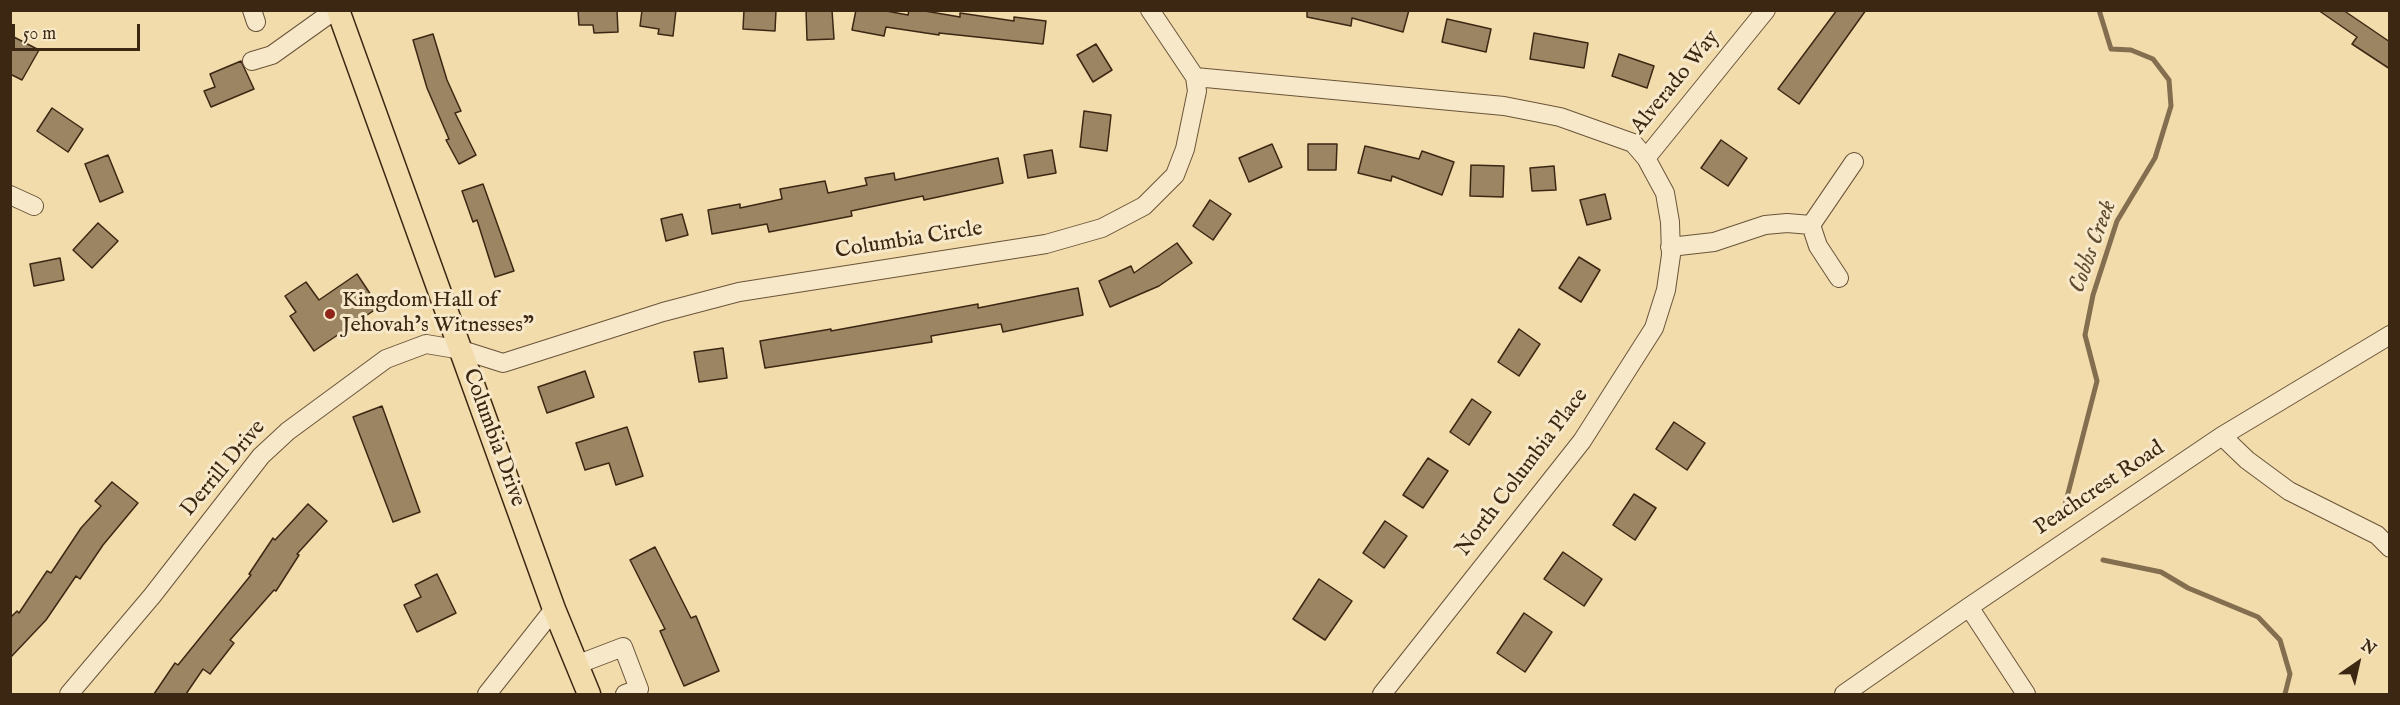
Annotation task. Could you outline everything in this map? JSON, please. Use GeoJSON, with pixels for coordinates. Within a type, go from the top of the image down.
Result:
{"type":"FeatureCollection","features":[{"type":"Feature","properties":{"kind":"main road","name":"Columbia Drive"},"geometry":{"type":"LineString","coordinates":[[337,10],[554,609],[589,694]]}},
{"type":"Feature","properties":{"kind":"street"},"geometry":{"type":"LineString","coordinates":[[252,61],[272,55],[337,10]]}},
{"type":"Feature","properties":{"kind":"street"},"geometry":{"type":"LineString","coordinates":[[1150,10],[1195,77]]}},
{"type":"Feature","properties":{"kind":"street","name":"Alverado Way"},"geometry":{"type":"LineString","coordinates":[[1646,158],[1766,10]]}},
{"type":"Feature","properties":{"kind":"street","name":"Columbia Circle"},"geometry":{"type":"LineString","coordinates":[[462,350],[503,363],[663,312],[739,292],[1047,244],[1102,228],[1144,206],[1175,175],[1194,111],[1197,91],[1195,77]]}},
{"type":"Feature","properties":{"kind":"street","name":"North Columbia Place"},"geometry":{"type":"LineString","coordinates":[[1195,77],[1504,106],[1560,117],[1633,143],[1646,158],[1665,192],[1670,247],[1666,290],[1654,328],[1582,441],[1382,694]]}},
{"type":"Feature","properties":{"kind":"street"},"geometry":{"type":"LineString","coordinates":[[1811,225],[1854,162]]}},
{"type":"Feature","properties":{"kind":"street"},"geometry":{"type":"LineString","coordinates":[[10,195],[34,206]]}},
{"type":"Feature","properties":{"kind":"street"},"geometry":{"type":"LineString","coordinates":[[1670,247],[1714,242],[1764,225],[1787,223],[1811,225]]}},
{"type":"Feature","properties":{"kind":"street"},"geometry":{"type":"LineString","coordinates":[[1811,225],[1818,246],[1839,278]]}},
{"type":"Feature","properties":{"kind":"street","name":"Peachcrest Road"},"geometry":{"type":"LineString","coordinates":[[1844,694],[2222,436],[2385,342]]}},
{"type":"Feature","properties":{"kind":"street","name":"Derrill Drive"},"geometry":{"type":"LineString","coordinates":[[69,694],[152,596],[261,456],[288,430],[386,359],[426,344],[462,350]]}},
{"type":"Feature","properties":{"kind":"street"},"geometry":{"type":"LineString","coordinates":[[2222,436],[2247,460],[2289,491],[2377,536],[2390,549]]}},
{"type":"Feature","properties":{"kind":"street"},"geometry":{"type":"LineString","coordinates":[[1969,607],[2026,694]]}},
{"type":"Feature","properties":{"kind":"street"},"geometry":{"type":"LineString","coordinates":[[487,694],[554,609]]}},
{"type":"Feature","properties":{"kind":"street"},"geometry":{"type":"LineString","coordinates":[[576,664],[623,647],[632,692]]}},
{"type":"Feature","properties":{"kind":"building"},"geometry":{"type":"Polygon","coordinates":[[[578,10],[617,10],[618,32],[594,33],[593,25],[579,25],[578,10]]]}},
{"type":"Feature","properties":{"kind":"building"},"geometry":{"type":"Polygon","coordinates":[[[642,10],[676,10],[673,36],[658,34],[659,29],[640,26],[642,10]]]}},
{"type":"Feature","properties":{"kind":"building"},"geometry":{"type":"Polygon","coordinates":[[[744,10],[776,10],[775,31],[743,29],[744,10]]]}},
{"type":"Feature","properties":{"kind":"building"},"geometry":{"type":"Polygon","coordinates":[[[806,10],[832,10],[834,39],[807,40],[806,10]]]}},
{"type":"Feature","properties":{"kind":"building"},"geometry":{"type":"Polygon","coordinates":[[[856,10],[881,10],[908,15],[909,10],[919,10],[960,17],[960,13],[1014,21],[1014,17],[1046,21],[1043,44],[939,33],[939,35],[886,27],[884,36],[852,30],[856,10]]]}},
{"type":"Feature","properties":{"kind":"building"},"geometry":{"type":"Polygon","coordinates":[[[1307,10],[1409,10],[1403,32],[1352,18],[1351,26],[1307,17],[1307,10]]]}},
{"type":"Feature","properties":{"kind":"building"},"geometry":{"type":"Polygon","coordinates":[[[1837,10],[1866,10],[1799,104],[1778,89],[1837,10]]]}},
{"type":"Feature","properties":{"kind":"building"},"geometry":{"type":"Polygon","coordinates":[[[2318,10],[2343,10],[2390,42],[2390,69],[2352,44],[2357,37],[2318,10]]]}},
{"type":"Feature","properties":{"kind":"building"},"geometry":{"type":"Polygon","coordinates":[[[1447,19],[1491,29],[1486,52],[1442,42],[1447,19]]]}},
{"type":"Feature","properties":{"kind":"building"},"geometry":{"type":"Polygon","coordinates":[[[1534,33],[1588,43],[1584,68],[1530,59],[1534,33]]]}},
{"type":"Feature","properties":{"kind":"building"},"geometry":{"type":"Polygon","coordinates":[[[433,34],[447,80],[461,111],[455,113],[476,155],[459,164],[446,140],[449,139],[427,88],[413,40],[433,34]]]}},
{"type":"Feature","properties":{"kind":"building"},"geometry":{"type":"Polygon","coordinates":[[[10,35],[39,50],[22,80],[10,74],[10,35]]]}},
{"type":"Feature","properties":{"kind":"building"},"geometry":{"type":"Polygon","coordinates":[[[1096,44],[1112,70],[1093,82],[1077,55],[1096,44]]]}},
{"type":"Feature","properties":{"kind":"building"},"geometry":{"type":"Polygon","coordinates":[[[1619,54],[1654,66],[1647,88],[1612,76],[1619,54]]]}},
{"type":"Feature","properties":{"kind":"building"},"geometry":{"type":"Polygon","coordinates":[[[241,61],[254,89],[211,107],[204,91],[215,87],[210,74],[241,61]]]}},
{"type":"Feature","properties":{"kind":"building"},"geometry":{"type":"Polygon","coordinates":[[[52,108],[83,129],[68,152],[37,131],[52,108]]]}},
{"type":"Feature","properties":{"kind":"building"},"geometry":{"type":"Polygon","coordinates":[[[1084,111],[1111,115],[1107,151],[1080,147],[1084,111]]]}},
{"type":"Feature","properties":{"kind":"building"},"geometry":{"type":"Polygon","coordinates":[[[1721,140],[1747,158],[1728,186],[1701,168],[1721,140]]]}},
{"type":"Feature","properties":{"kind":"building"},"geometry":{"type":"Polygon","coordinates":[[[1272,144],[1282,167],[1249,182],[1239,158],[1272,144]]]}},
{"type":"Feature","properties":{"kind":"building"},"geometry":{"type":"Polygon","coordinates":[[[1308,144],[1337,144],[1336,170],[1308,170],[1308,144]]]}},
{"type":"Feature","properties":{"kind":"building"},"geometry":{"type":"Polygon","coordinates":[[[1365,146],[1419,159],[1422,151],[1454,162],[1442,195],[1392,176],[1391,181],[1358,173],[1365,146]]]}},
{"type":"Feature","properties":{"kind":"building"},"geometry":{"type":"Polygon","coordinates":[[[1052,150],[1056,173],[1028,178],[1024,155],[1052,150]]]}},
{"type":"Feature","properties":{"kind":"building"},"geometry":{"type":"Polygon","coordinates":[[[108,155],[123,192],[100,202],[85,164],[108,155]]]}},
{"type":"Feature","properties":{"kind":"building"},"geometry":{"type":"Polygon","coordinates":[[[998,158],[1003,183],[924,200],[923,196],[851,211],[852,216],[769,232],[767,224],[712,234],[708,210],[740,204],[740,208],[782,199],[780,189],[825,181],[828,193],[867,185],[865,178],[894,173],[895,180],[998,158]]]}},
{"type":"Feature","properties":{"kind":"building"},"geometry":{"type":"Polygon","coordinates":[[[1471,165],[1504,166],[1503,197],[1470,196],[1471,165]]]}},
{"type":"Feature","properties":{"kind":"building"},"geometry":{"type":"Polygon","coordinates":[[[1554,166],[1556,190],[1532,191],[1530,168],[1554,166]]]}},
{"type":"Feature","properties":{"kind":"building"},"geometry":{"type":"Polygon","coordinates":[[[483,184],[514,271],[495,277],[477,220],[473,222],[462,191],[483,184]]]}},
{"type":"Feature","properties":{"kind":"building"},"geometry":{"type":"Polygon","coordinates":[[[1605,194],[1611,219],[1587,225],[1580,200],[1605,194]]]}},
{"type":"Feature","properties":{"kind":"building"},"geometry":{"type":"Polygon","coordinates":[[[1210,200],[1231,214],[1213,240],[1193,226],[1210,200]]]}},
{"type":"Feature","properties":{"kind":"building"},"geometry":{"type":"Polygon","coordinates":[[[682,214],[688,235],[666,241],[661,219],[682,214]]]}},
{"type":"Feature","properties":{"kind":"building"},"geometry":{"type":"Polygon","coordinates":[[[98,223],[118,241],[92,268],[73,250],[98,223]]]}},
{"type":"Feature","properties":{"kind":"building"},"geometry":{"type":"Polygon","coordinates":[[[1177,243],[1192,263],[1159,286],[1110,307],[1099,281],[1131,266],[1134,273],[1177,243]]]}},
{"type":"Feature","properties":{"kind":"building"},"geometry":{"type":"Polygon","coordinates":[[[1579,257],[1600,270],[1581,302],[1559,288],[1579,257]]]}},
{"type":"Feature","properties":{"kind":"building"},"geometry":{"type":"Polygon","coordinates":[[[60,258],[64,280],[34,286],[30,264],[60,258]]]}},
{"type":"Feature","properties":{"kind":"building","name":"Kingdom Hall of Jehovah’s Witnesses”"},"geometry":{"type":"Polygon","coordinates":[[[357,274],[379,307],[314,351],[290,316],[296,312],[285,296],[306,282],[319,300],[357,274]]]}},
{"type":"Feature","properties":{"kind":"building"},"geometry":{"type":"Polygon","coordinates":[[[1078,288],[1083,315],[1003,332],[1001,324],[931,336],[932,342],[765,368],[760,341],[831,329],[831,331],[978,304],[978,308],[1078,288]]]}},
{"type":"Feature","properties":{"kind":"building"},"geometry":{"type":"Polygon","coordinates":[[[1519,329],[1540,344],[1519,376],[1498,362],[1519,329]]]}},
{"type":"Feature","properties":{"kind":"building"},"geometry":{"type":"Polygon","coordinates":[[[723,348],[727,378],[699,382],[694,352],[723,348]]]}},
{"type":"Feature","properties":{"kind":"building"},"geometry":{"type":"Polygon","coordinates":[[[585,371],[594,397],[547,413],[538,387],[585,371]]]}},
{"type":"Feature","properties":{"kind":"building"},"geometry":{"type":"Polygon","coordinates":[[[1472,399],[1491,412],[1469,445],[1450,432],[1472,399]]]}},
{"type":"Feature","properties":{"kind":"building"},"geometry":{"type":"Polygon","coordinates":[[[382,406],[420,512],[393,522],[353,417],[382,406]]]}},
{"type":"Feature","properties":{"kind":"building"},"geometry":{"type":"Polygon","coordinates":[[[1674,422],[1705,443],[1687,470],[1656,449],[1674,422]]]}},
{"type":"Feature","properties":{"kind":"building"},"geometry":{"type":"Polygon","coordinates":[[[627,427],[643,476],[616,485],[609,463],[585,470],[576,443],[627,427]]]}},
{"type":"Feature","properties":{"kind":"building"},"geometry":{"type":"Polygon","coordinates":[[[1428,458],[1448,471],[1423,508],[1403,495],[1428,458]]]}},
{"type":"Feature","properties":{"kind":"building"},"geometry":{"type":"Polygon","coordinates":[[[112,482],[138,503],[103,545],[80,579],[76,576],[46,620],[10,658],[10,618],[17,611],[19,613],[47,571],[51,573],[81,528],[101,506],[95,501],[112,482]]]}},
{"type":"Feature","properties":{"kind":"building"},"geometry":{"type":"Polygon","coordinates":[[[1634,494],[1656,508],[1635,540],[1613,525],[1634,494]]]}},
{"type":"Feature","properties":{"kind":"building"},"geometry":{"type":"Polygon","coordinates":[[[308,504],[327,521],[297,554],[299,555],[276,591],[274,590],[230,640],[234,643],[210,674],[203,669],[186,694],[154,694],[175,663],[178,665],[251,575],[249,574],[273,538],[275,540],[308,504]]]}},
{"type":"Feature","properties":{"kind":"building"},"geometry":{"type":"Polygon","coordinates":[[[1385,521],[1407,536],[1384,568],[1363,553],[1385,521]]]}},
{"type":"Feature","properties":{"kind":"building"},"geometry":{"type":"Polygon","coordinates":[[[655,547],[691,618],[696,616],[719,671],[684,686],[660,631],[665,629],[630,560],[655,547]]]}},
{"type":"Feature","properties":{"kind":"building"},"geometry":{"type":"Polygon","coordinates":[[[1563,552],[1602,579],[1584,606],[1544,579],[1563,552]]]}},
{"type":"Feature","properties":{"kind":"building"},"geometry":{"type":"Polygon","coordinates":[[[437,574],[456,613],[417,632],[404,605],[421,597],[415,585],[437,574]]]}},
{"type":"Feature","properties":{"kind":"building"},"geometry":{"type":"Polygon","coordinates":[[[1319,579],[1352,601],[1325,640],[1293,619],[1319,579]]]}},
{"type":"Feature","properties":{"kind":"building"},"geometry":{"type":"Polygon","coordinates":[[[1524,613],[1552,632],[1525,672],[1497,653],[1524,613]]]}},
{"type":"Feature","properties":{"kind":"waterway","name":"Cobbs Creek"},"geometry":{"type":"LineString","coordinates":[[2065,505],[2097,381],[2085,335],[2093,295],[2117,221],[2155,158],[2171,106],[2169,80],[2153,59],[2131,50],[2111,49],[2099,10]]}},
{"type":"Feature","properties":{"kind":"waterway","name":"Cobbs Creek"},"geometry":{"type":"LineString","coordinates":[[2103,560],[2161,572],[2188,588],[2258,617],[2280,640],[2290,674],[2285,694]]}},
{"type":"Feature","properties":{"kind":"place","name":"Kingdom Hall of Jehovah’s Witnesses”"},"geometry":{"type":"Point","coordinates":[330,314]}}]}
